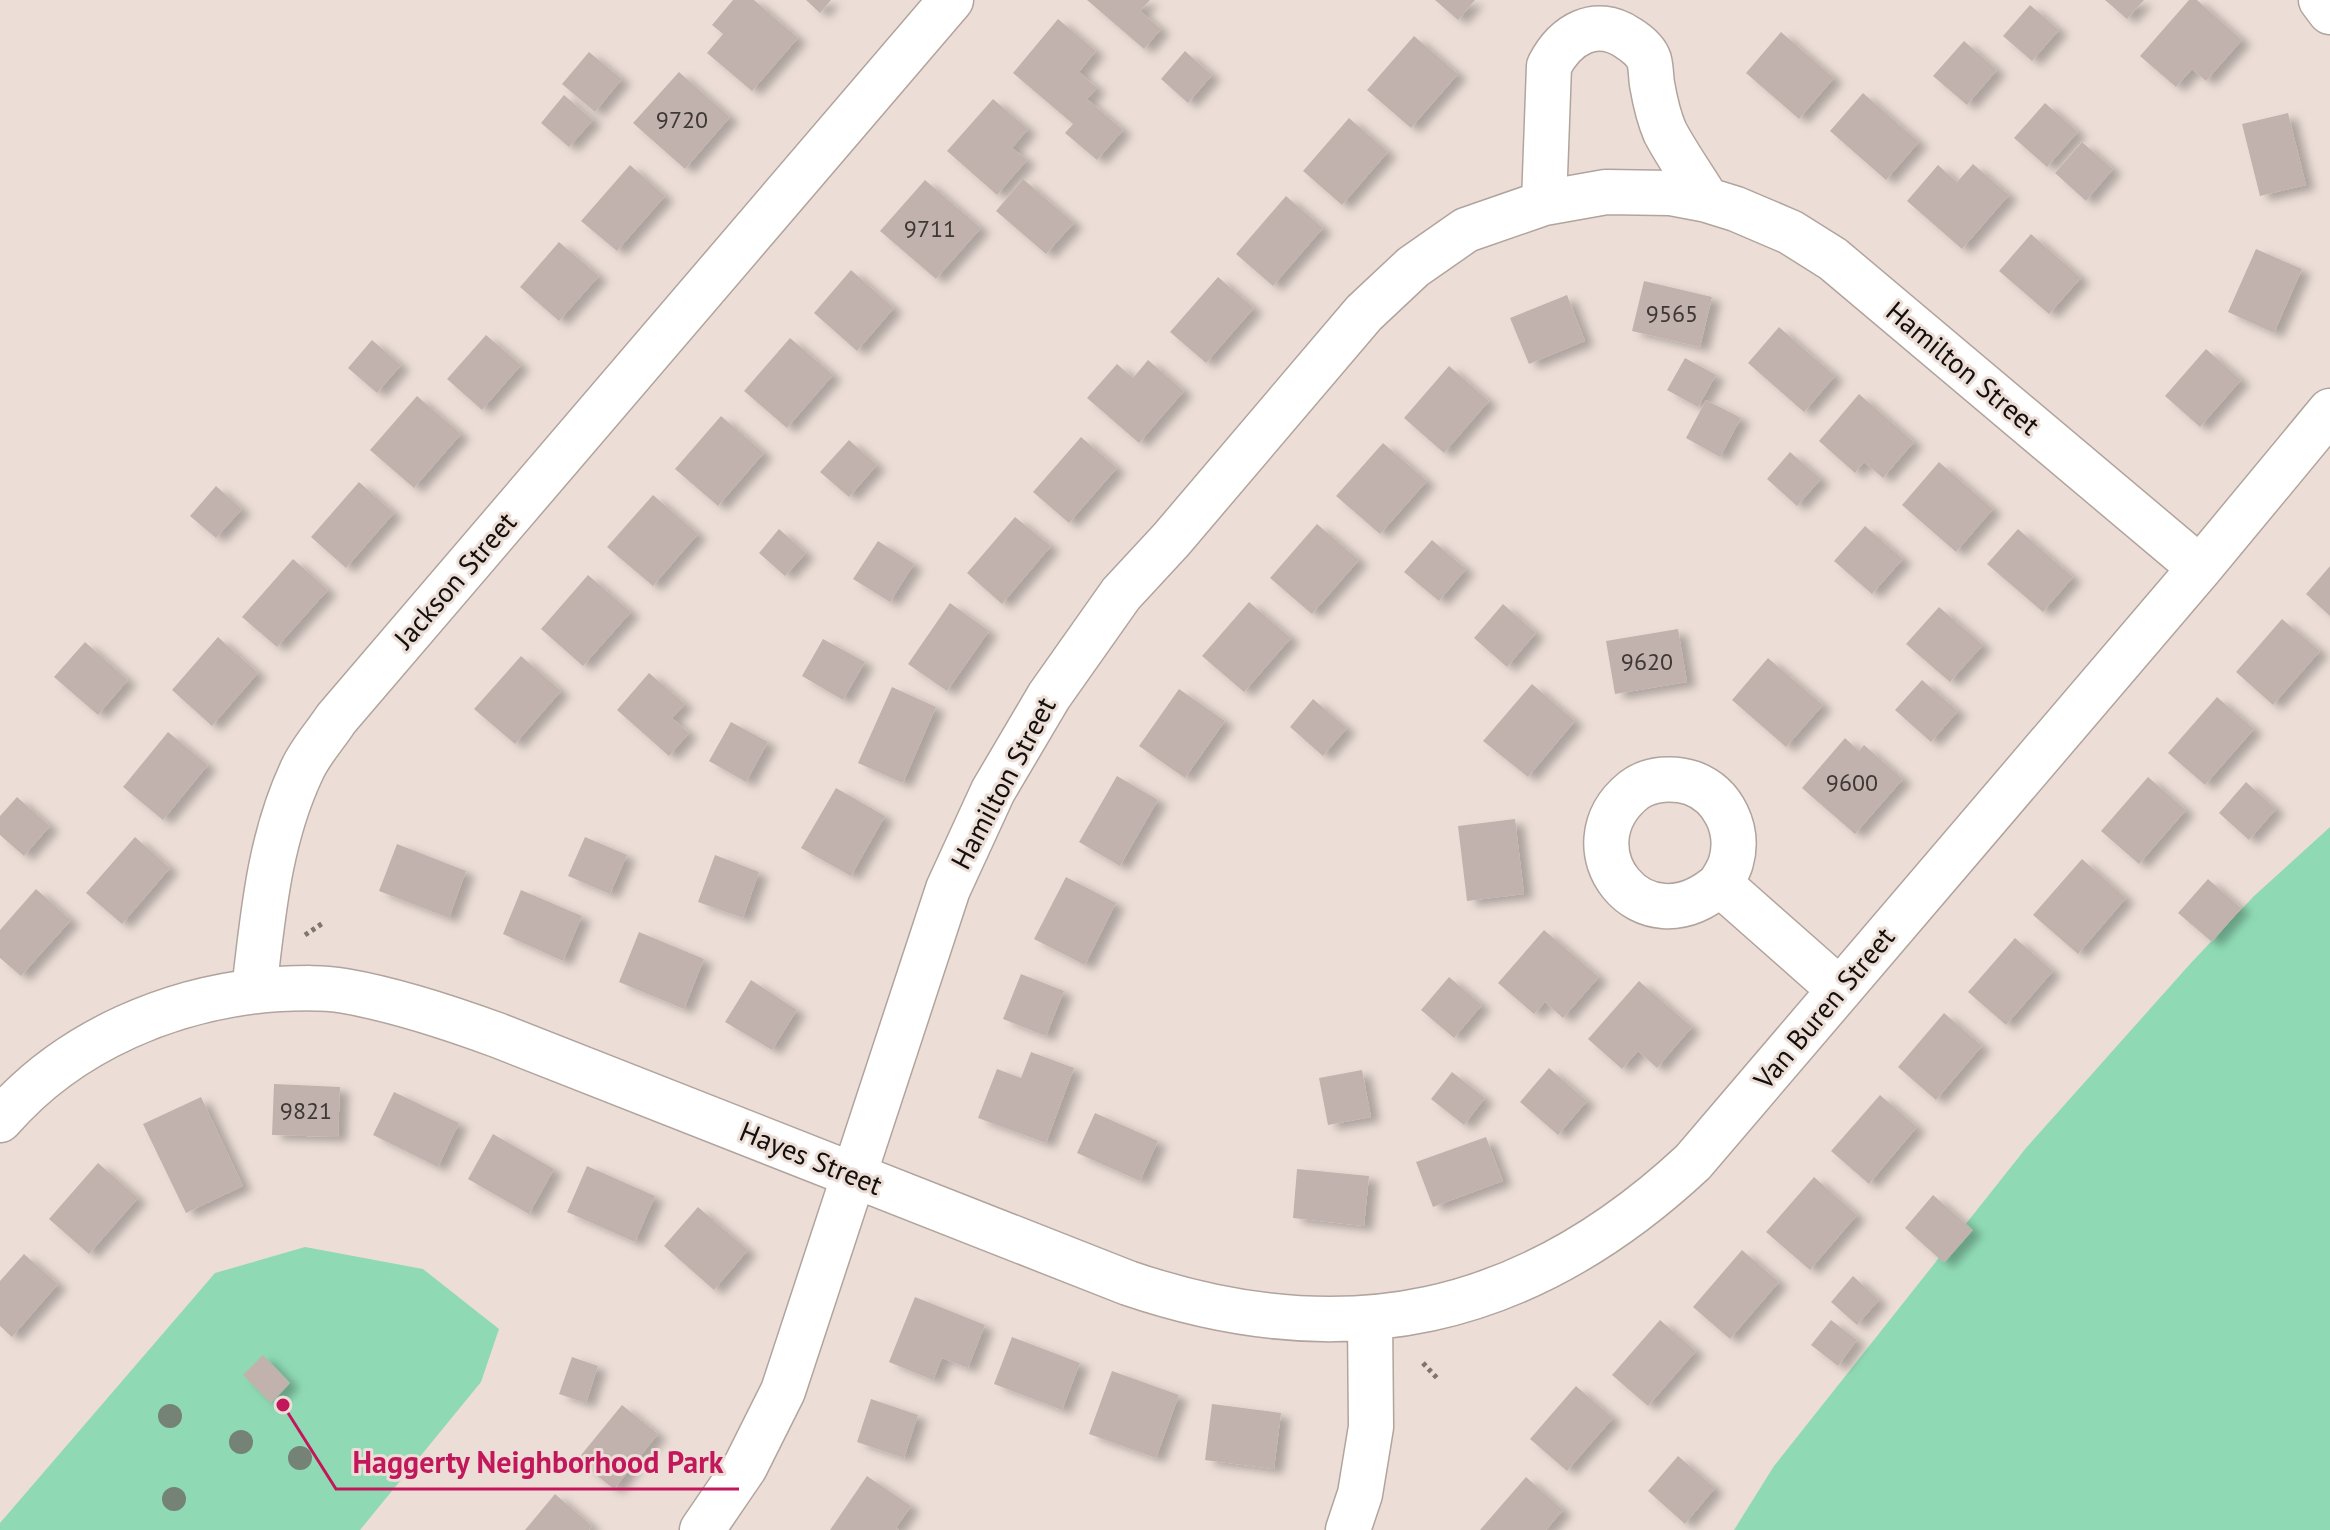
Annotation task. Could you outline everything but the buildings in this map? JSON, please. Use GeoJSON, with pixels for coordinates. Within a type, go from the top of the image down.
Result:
{"type":"FeatureCollection","features":[{"type":"Feature","properties":{"kind":"street","name":"Jackson Street"},"geometry":{"type":"LineString","coordinates":[[254,991],[267,884],[280,826],[303,768],[336,719],[951,0]]}},
{"type":"Feature","properties":{"kind":"street"},"geometry":{"type":"LineString","coordinates":[[2321,0],[2330,12]]}},
{"type":"Feature","properties":{"kind":"street"},"geometry":{"type":"LineString","coordinates":[[1544,203],[1549,66],[1555,53],[1570,37],[1601,28],[1618,31],[1649,58],[1655,106],[1666,132],[1707,200]]}},
{"type":"Feature","properties":{"kind":"street","name":"Hamilton Street"},"geometry":{"type":"LineString","coordinates":[[702,1530],[745,1467],[783,1391],[948,889],[993,791],[1049,696],[1121,594],[1373,304],[1413,267],[1466,230],[1544,203],[1606,192],[1670,193],[1707,200],[1790,232],[1833,259],[2200,568]]}},
{"type":"Feature","properties":{"kind":"street","name":"Van Buren Street"},"geometry":{"type":"LineString","coordinates":[[1370,1318],[1437,1308],[1492,1291],[1564,1259],[1618,1225],[1693,1162],[2200,568],[2330,411]]}},
{"type":"Feature","properties":{"kind":"street"},"geometry":{"type":"LineString","coordinates":[[1720,884],[1840,990]]}},
{"type":"Feature","properties":{"kind":"street","name":"Hayes Street"},"geometry":{"type":"LineString","coordinates":[[254,991],[301,988],[344,990],[440,1015],[1173,1298],[1265,1317],[1312,1320],[1370,1318]]}},
{"type":"Feature","properties":{"kind":"street"},"geometry":{"type":"LineString","coordinates":[[0,1120],[18,1099],[69,1058],[126,1026],[193,1002],[254,991]]}},
{"type":"Feature","properties":{"kind":"street"},"geometry":{"type":"LineString","coordinates":[[1348,1530],[1360,1494],[1371,1427],[1370,1318]]}},
{"type":"Feature","properties":{"kind":"path"},"geometry":{"type":"LineString","coordinates":[[305,935],[323,923]]}},
{"type":"Feature","properties":{"kind":"path"},"geometry":{"type":"LineString","coordinates":[[1423,1363],[1437,1378]]}},
{"type":"Feature","properties":{"kind":"green space"},"geometry":{"type":"Polygon","coordinates":[[[2330,827],[2330,1530],[1734,1530],[1774,1466],[2026,1148],[2254,896],[2330,827]]]}},
{"type":"Feature","properties":{"kind":"green space"},"geometry":{"type":"Polygon","coordinates":[[[305,1247],[423,1269],[499,1329],[481,1382],[360,1530],[0,1530],[0,1523],[215,1273],[305,1247]]]}},
{"type":"Feature","properties":{"kind":"place","name":"Haggerty Neighborhood Park"},"geometry":{"type":"Point","coordinates":[283,1405]}}]}
